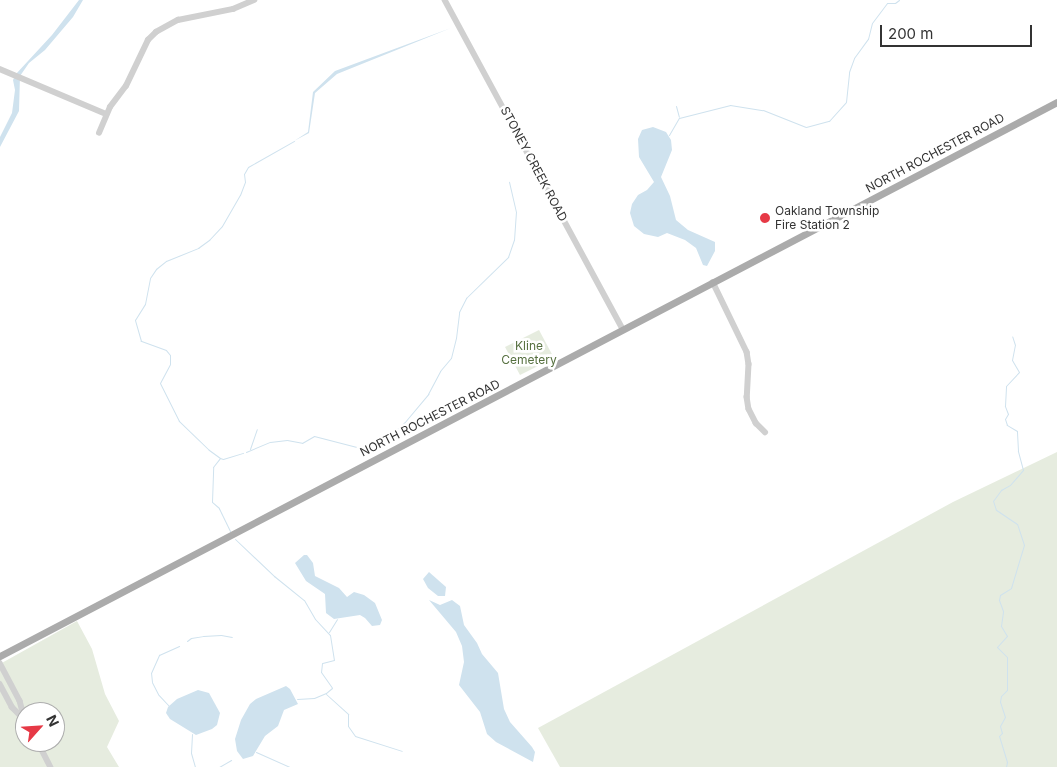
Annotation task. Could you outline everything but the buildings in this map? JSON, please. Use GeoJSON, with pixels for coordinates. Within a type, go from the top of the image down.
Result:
{"type":"FeatureCollection","features":[{"type":"Feature","properties":{"kind":"main road","name":"NORTH ROCHESTER ROAD"},"geometry":{"type":"LineString","coordinates":[[0,656],[1057,102]]}},
{"type":"Feature","properties":{"kind":"street"},"geometry":{"type":"LineString","coordinates":[[99,133],[106,114],[136,68],[148,40],[156,32],[178,20],[233,9],[254,0]]}},
{"type":"Feature","properties":{"kind":"street","name":"STONEY CREEK ROAD"},"geometry":{"type":"LineString","coordinates":[[445,0],[623,329]]}},
{"type":"Feature","properties":{"kind":"street"},"geometry":{"type":"LineString","coordinates":[[0,69],[106,114]]}},
{"type":"Feature","properties":{"kind":"street"},"geometry":{"type":"LineString","coordinates":[[713,282],[747,352],[749,364],[747,397],[749,409],[756,423],[764,432]]}},
{"type":"Feature","properties":{"kind":"street"},"geometry":{"type":"LineString","coordinates":[[0,663],[20,702]]}},
{"type":"Feature","properties":{"kind":"street"},"geometry":{"type":"LineString","coordinates":[[0,684],[15,710]]}},
{"type":"Feature","properties":{"kind":"street"},"geometry":{"type":"LineString","coordinates":[[43,752],[51,767]]}},
{"type":"Feature","properties":{"kind":"green space","name":"Kline Cemetery"},"geometry":{"type":"Polygon","coordinates":[[[539,330],[554,358],[520,375],[505,347],[539,330]]]}},
{"type":"Feature","properties":{"kind":"green space"},"geometry":{"type":"Polygon","coordinates":[[[1057,452],[1057,767],[560,767],[538,728],[953,502],[1057,452]]]}},
{"type":"Feature","properties":{"kind":"green space"},"geometry":{"type":"Polygon","coordinates":[[[77,621],[92,649],[105,694],[119,721],[107,747],[119,767],[0,767],[0,664],[77,621]]]}},
{"type":"Feature","properties":{"kind":"water"},"geometry":{"type":"Polygon","coordinates":[[[79,0],[83,0],[73,17],[45,50],[29,63],[20,76],[19,111],[0,147],[0,137],[12,113],[15,90],[13,80],[16,74],[52,35],[79,0]]]}},
{"type":"Feature","properties":{"kind":"water"},"geometry":{"type":"Polygon","coordinates":[[[451,28],[337,74],[315,93],[309,133],[294,141],[308,132],[313,92],[335,71],[451,28]]]}},
{"type":"Feature","properties":{"kind":"water"},"geometry":{"type":"Polygon","coordinates":[[[653,127],[666,132],[671,140],[672,150],[661,177],[670,196],[676,220],[688,230],[715,242],[715,251],[707,266],[703,265],[696,248],[685,240],[667,233],[658,237],[644,234],[634,226],[630,213],[632,204],[638,195],[647,190],[654,182],[639,157],[638,139],[642,130],[653,127]]]}},
{"type":"Feature","properties":{"kind":"water"},"geometry":{"type":"Polygon","coordinates":[[[304,555],[307,555],[313,563],[315,576],[339,588],[347,597],[354,592],[364,595],[375,603],[382,620],[380,625],[372,626],[360,615],[334,619],[326,613],[325,594],[306,581],[295,563],[304,555]]]}},
{"type":"Feature","properties":{"kind":"water"},"geometry":{"type":"Polygon","coordinates":[[[429,572],[446,587],[445,596],[438,596],[428,588],[423,579],[429,572]]]}},
{"type":"Feature","properties":{"kind":"water"},"geometry":{"type":"Polygon","coordinates":[[[429,600],[440,605],[452,600],[460,606],[464,625],[477,643],[482,654],[498,673],[504,709],[510,722],[535,752],[533,762],[496,742],[487,734],[480,712],[459,685],[464,662],[462,646],[456,632],[429,600]]]}},
{"type":"Feature","properties":{"kind":"water"},"geometry":{"type":"Polygon","coordinates":[[[286,686],[290,689],[298,704],[284,710],[278,726],[265,736],[253,756],[243,759],[237,751],[235,739],[241,720],[250,704],[256,699],[286,686]]]}},
{"type":"Feature","properties":{"kind":"water"},"geometry":{"type":"Polygon","coordinates":[[[198,690],[209,693],[220,713],[217,725],[196,735],[170,719],[166,713],[168,707],[177,699],[198,690]]]}},
{"type":"Feature","properties":{"kind":"waterway"},"geometry":{"type":"LineString","coordinates":[[669,135],[679,118],[730,105],[763,110],[806,127],[829,121],[846,102],[849,72],[854,58],[868,39],[872,23],[887,3],[895,3],[899,0]]}},
{"type":"Feature","properties":{"kind":"waterway"},"geometry":{"type":"LineString","coordinates":[[676,106],[679,117]]}},
{"type":"Feature","properties":{"kind":"waterway"},"geometry":{"type":"LineString","coordinates":[[220,458],[179,421],[160,383],[170,364],[170,355],[166,350],[141,341],[135,320],[145,304],[150,278],[156,269],[166,261],[198,248],[209,240],[222,226],[240,195],[245,182],[244,174],[248,167],[294,141]]}},
{"type":"Feature","properties":{"kind":"waterway"},"geometry":{"type":"LineString","coordinates":[[246,452],[270,442],[287,440],[302,443],[314,436],[360,448],[383,441],[404,423],[428,394],[440,371],[451,358],[459,312],[466,298],[508,257],[514,240],[516,212],[509,182]]}},
{"type":"Feature","properties":{"kind":"waterway"},"geometry":{"type":"LineString","coordinates":[[1006,767],[1007,762],[999,736],[1002,733],[1000,726],[1005,717],[1000,702],[1001,696],[1007,690],[1007,657],[997,647],[1007,636],[1001,626],[1003,611],[999,600],[1000,595],[1011,588],[1024,545],[1017,524],[996,510],[993,501],[1001,490],[1010,485],[1023,470],[1018,451],[1017,431],[1007,425],[1005,419],[1008,414],[1005,406],[1006,386],[1019,372],[1012,360],[1015,345],[1012,336]]}},
{"type":"Feature","properties":{"kind":"waterway"},"geometry":{"type":"LineString","coordinates":[[250,449],[257,429]]}},
{"type":"Feature","properties":{"kind":"waterway"},"geometry":{"type":"LineString","coordinates":[[230,531],[219,508],[212,502],[213,467],[220,458],[223,459],[243,453]]}},
{"type":"Feature","properties":{"kind":"waterway"},"geometry":{"type":"LineString","coordinates":[[235,539],[274,576],[304,600],[315,619],[330,635],[334,660],[322,663],[321,672],[332,688],[314,698],[297,699]]}},
{"type":"Feature","properties":{"kind":"waterway"},"geometry":{"type":"LineString","coordinates":[[329,632],[337,619]]}},
{"type":"Feature","properties":{"kind":"waterway"},"geometry":{"type":"LineString","coordinates":[[187,641],[191,638],[203,636],[221,635],[232,637]]}},
{"type":"Feature","properties":{"kind":"waterway"},"geometry":{"type":"LineString","coordinates":[[169,706],[158,694],[152,682],[151,673],[159,655],[179,646]]}},
{"type":"Feature","properties":{"kind":"waterway"},"geometry":{"type":"LineString","coordinates":[[326,694],[348,714],[348,726],[355,736],[402,751]]}},
{"type":"Feature","properties":{"kind":"waterway"},"geometry":{"type":"LineString","coordinates":[[192,734],[191,753],[195,767]]}},
{"type":"Feature","properties":{"kind":"waterway"},"geometry":{"type":"LineString","coordinates":[[256,752],[290,767]]}},
{"type":"Feature","properties":{"kind":"waterway"},"geometry":{"type":"LineString","coordinates":[[219,767],[231,760]]}},
{"type":"Feature","properties":{"kind":"place","name":"Oakland Township Fire Station 2"},"geometry":{"type":"Point","coordinates":[765,218]}}]}
